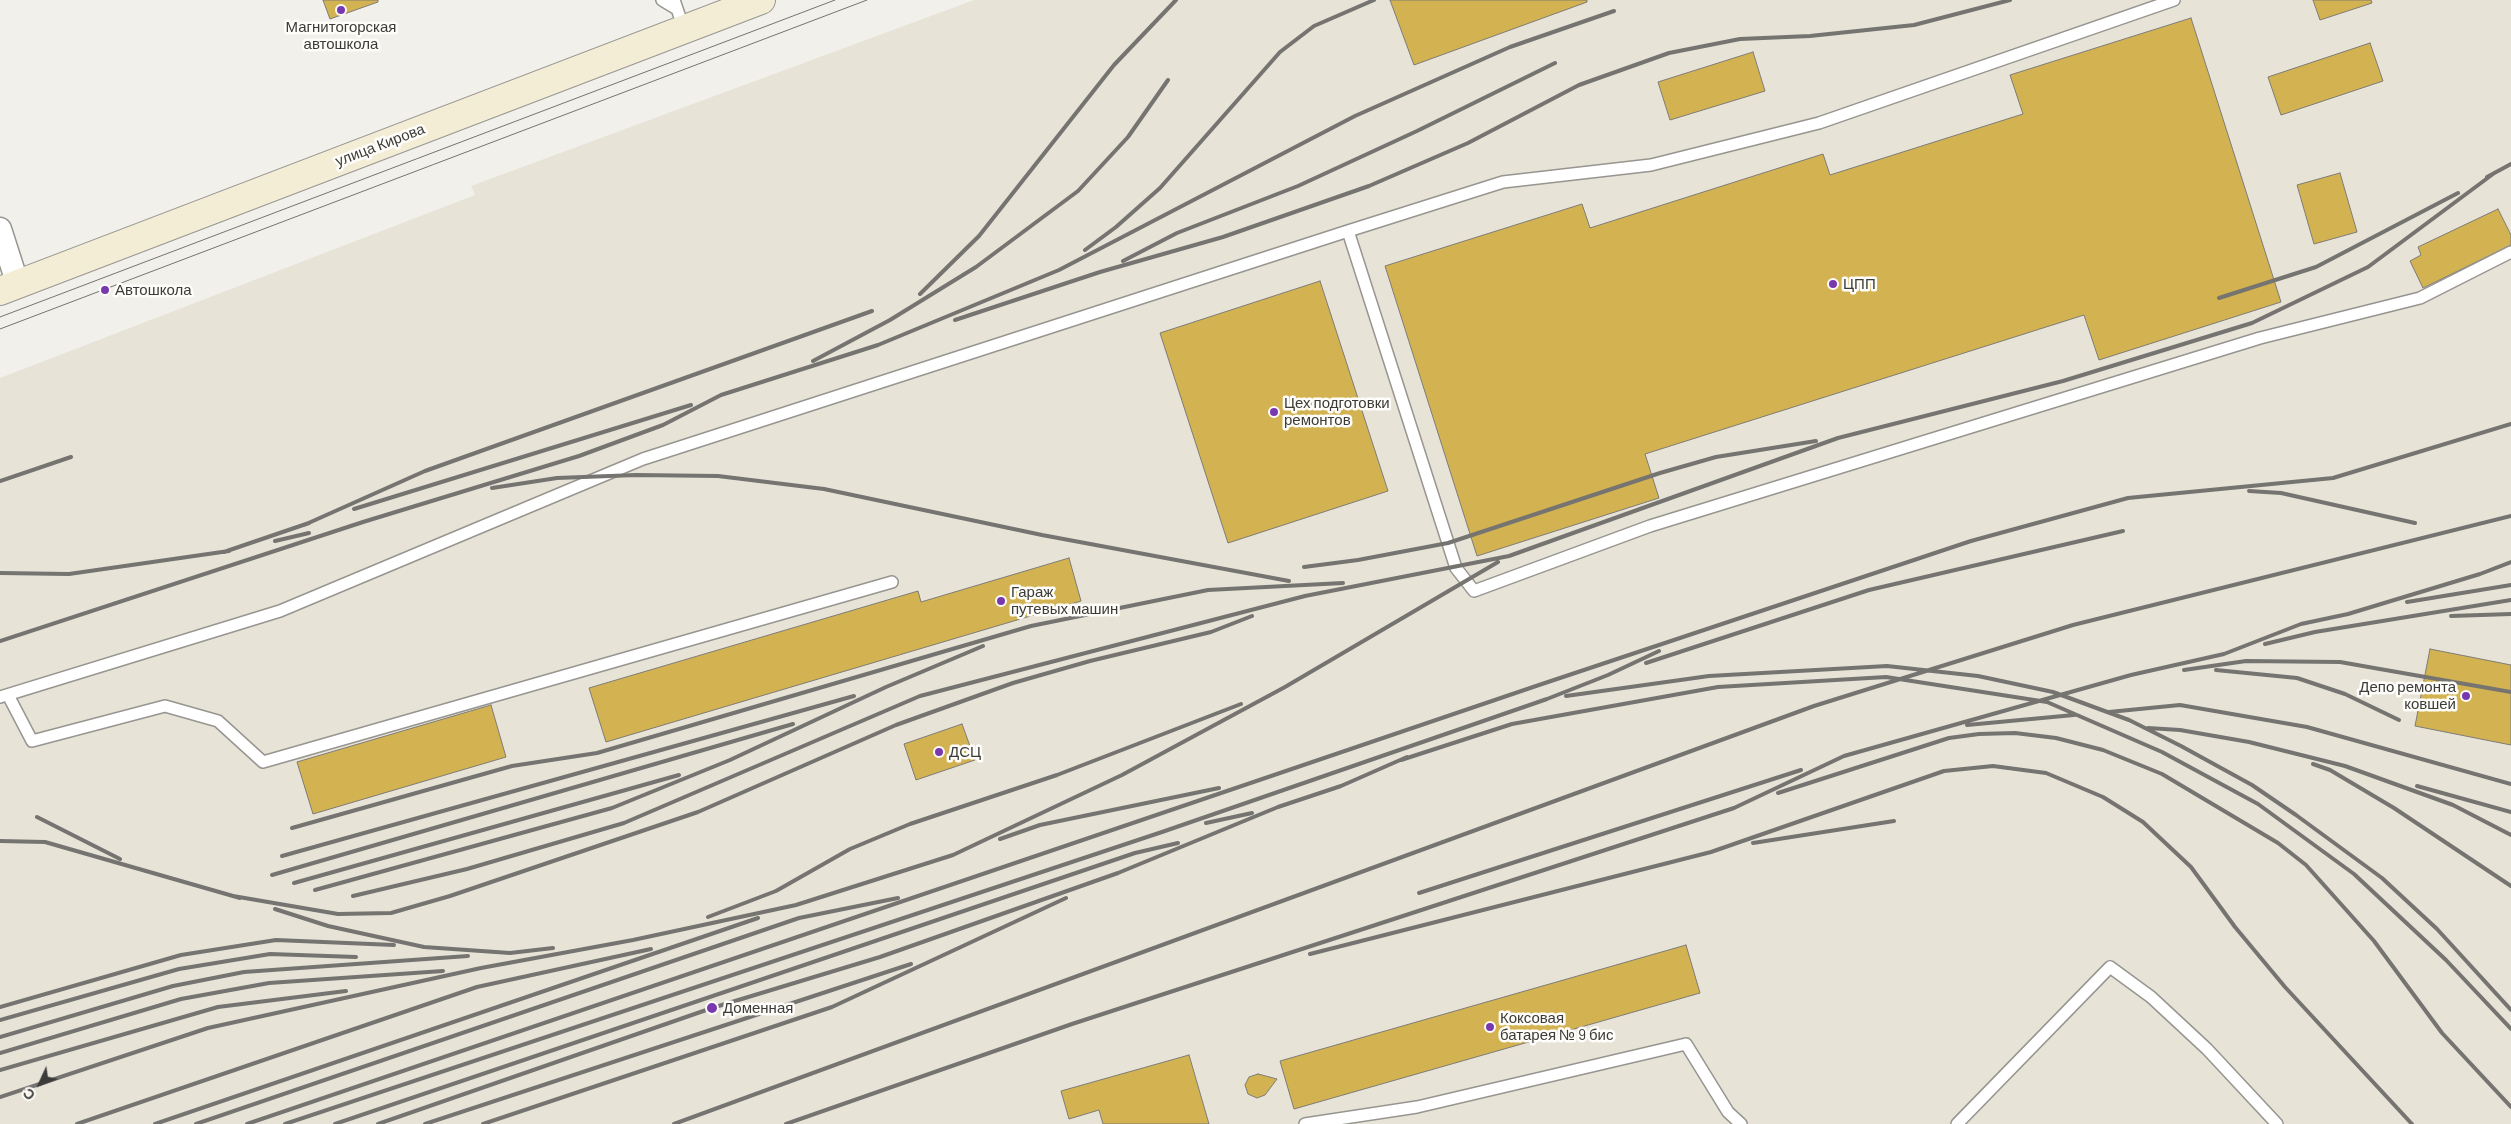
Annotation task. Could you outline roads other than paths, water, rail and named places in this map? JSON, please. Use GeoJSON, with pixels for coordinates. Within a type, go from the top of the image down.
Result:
{"type":"FeatureCollection","features":[{"type":"Feature","properties":{"kind":"main road","name":"улица Кирова"},"geometry":{"type":"LineString","coordinates":[[9,288],[678,12],[754,1]]}},
{"type":"Feature","properties":{"kind":"street"},"geometry":{"type":"LineString","coordinates":[[0,229],[9,288]]}},
{"type":"Feature","properties":{"kind":"lane"},"geometry":{"type":"LineString","coordinates":[[662,0],[678,12]]}},
{"type":"Feature","properties":{"kind":"lane"},"geometry":{"type":"LineString","coordinates":[[892,582],[263,762],[218,721],[165,706],[32,741],[4,696],[280,611],[643,459],[1348,231],[1503,182],[1651,165],[1819,122],[2174,0]]}},
{"type":"Feature","properties":{"kind":"lane"},"geometry":{"type":"LineString","coordinates":[[1348,231],[1456,568],[1474,590],[1669,520],[2260,338],[2420,298],[2511,252]]}},
{"type":"Feature","properties":{"kind":"lane"},"geometry":{"type":"LineString","coordinates":[[1958,1124],[2110,967],[2151,997],[2207,1049],[2277,1124]]}},
{"type":"Feature","properties":{"kind":"lane"},"geometry":{"type":"LineString","coordinates":[[1306,1124],[1417,1107],[1686,1044],[1728,1112],[1741,1124]]}},
{"type":"Feature","properties":{"kind":"tram line"},"geometry":{"type":"LineString","coordinates":[[0,317],[835,0]]}},
{"type":"Feature","properties":{"kind":"tram line"},"geometry":{"type":"LineString","coordinates":[[0,329],[867,0]]}},
{"type":"Feature","properties":{"kind":"railway"},"geometry":{"type":"LineString","coordinates":[[920,294],[979,236],[1114,65],[1176,0]]}},
{"type":"Feature","properties":{"kind":"railway"},"geometry":{"type":"LineString","coordinates":[[1085,250],[1116,227],[1160,188],[1280,52],[1314,26],[1374,0]]}},
{"type":"Feature","properties":{"kind":"railway"},"geometry":{"type":"LineString","coordinates":[[955,320],[1100,272],[1223,237],[1369,186],[1468,143],[1579,85],[1669,53],[1740,39],[1810,36],[1914,25],[2010,0]]}},
{"type":"Feature","properties":{"kind":"railway"},"geometry":{"type":"LineString","coordinates":[[0,641],[363,522],[579,456],[663,425],[721,395],[878,345],[1059,270],[1355,116],[1510,47],[1614,11]]}},
{"type":"Feature","properties":{"kind":"railway"},"geometry":{"type":"LineString","coordinates":[[1123,261],[1177,233],[1298,186],[1417,131],[1555,63]]}},
{"type":"Feature","properties":{"kind":"railway"},"geometry":{"type":"LineString","coordinates":[[813,361],[890,320],[976,267],[1078,191],[1128,137],[1168,80]]}},
{"type":"Feature","properties":{"kind":"railway"},"geometry":{"type":"LineString","coordinates":[[2487,177],[2511,164]]}},
{"type":"Feature","properties":{"kind":"railway"},"geometry":{"type":"LineString","coordinates":[[353,896],[467,869],[624,823],[920,696],[1305,596],[1509,556],[1838,438],[2063,381],[2252,323],[2368,267],[2493,174]]}},
{"type":"Feature","properties":{"kind":"railway"},"geometry":{"type":"LineString","coordinates":[[2219,298],[2316,267],[2458,193]]}},
{"type":"Feature","properties":{"kind":"railway"},"geometry":{"type":"LineString","coordinates":[[304,525],[425,471],[872,311]]}},
{"type":"Feature","properties":{"kind":"railway"},"geometry":{"type":"LineString","coordinates":[[354,509],[691,405]]}},
{"type":"Feature","properties":{"kind":"railway"},"geometry":{"type":"LineString","coordinates":[[247,1124],[1539,685],[1971,541],[2128,498],[2333,478],[2511,424]]}},
{"type":"Feature","properties":{"kind":"railway"},"geometry":{"type":"LineString","coordinates":[[1304,567],[1358,560],[1448,543],[1660,473],[1716,457],[1816,441]]}},
{"type":"Feature","properties":{"kind":"railway"},"geometry":{"type":"LineString","coordinates":[[0,481],[71,457]]}},
{"type":"Feature","properties":{"kind":"railway"},"geometry":{"type":"LineString","coordinates":[[492,488],[557,478],[636,475],[718,476],[824,489],[1042,535],[1289,581]]}},
{"type":"Feature","properties":{"kind":"railway"},"geometry":{"type":"LineString","coordinates":[[2249,491],[2281,493],[2415,523]]}},
{"type":"Feature","properties":{"kind":"railway"},"geometry":{"type":"LineString","coordinates":[[674,1124],[1814,706],[2073,625],[2511,516]]}},
{"type":"Feature","properties":{"kind":"railway"},"geometry":{"type":"LineString","coordinates":[[224,552],[309,523]]}},
{"type":"Feature","properties":{"kind":"railway"},"geometry":{"type":"LineString","coordinates":[[1646,663],[1869,590],[2123,531]]}},
{"type":"Feature","properties":{"kind":"railway"},"geometry":{"type":"LineString","coordinates":[[275,541],[309,533]]}},
{"type":"Feature","properties":{"kind":"railway"},"geometry":{"type":"LineString","coordinates":[[0,573],[69,574],[229,551]]}},
{"type":"Feature","properties":{"kind":"railway"},"geometry":{"type":"LineString","coordinates":[[0,1097],[208,1028],[481,968],[633,940],[796,905],[953,855],[1122,775],[1285,687],[1498,562]]}},
{"type":"Feature","properties":{"kind":"railway"},"geometry":{"type":"LineString","coordinates":[[786,1124],[1072,1024],[1734,808],[1844,756],[2131,675],[2224,654],[2301,624],[2348,614],[2480,574],[2511,562]]}},
{"type":"Feature","properties":{"kind":"railway"},"geometry":{"type":"LineString","coordinates":[[292,828],[512,766],[597,753],[1031,626],[1208,590],[1343,583]]}},
{"type":"Feature","properties":{"kind":"railway"},"geometry":{"type":"LineString","coordinates":[[2407,602],[2511,585]]}},
{"type":"Feature","properties":{"kind":"railway"},"geometry":{"type":"LineString","coordinates":[[2265,644],[2315,632],[2511,600]]}},
{"type":"Feature","properties":{"kind":"railway"},"geometry":{"type":"LineString","coordinates":[[2451,616],[2511,614]]}},
{"type":"Feature","properties":{"kind":"railway"},"geometry":{"type":"LineString","coordinates":[[233,896],[338,914],[391,913],[450,896],[698,812],[896,725],[1013,683],[1090,661],[1211,632],[1252,616]]}},
{"type":"Feature","properties":{"kind":"railway"},"geometry":{"type":"LineString","coordinates":[[315,890],[612,808],[730,760],[886,687],[983,646]]}},
{"type":"Feature","properties":{"kind":"railway"},"geometry":{"type":"LineString","coordinates":[[285,1124],[1162,832],[1547,699],[1608,675],[1659,651]]}},
{"type":"Feature","properties":{"kind":"railway"},"geometry":{"type":"LineString","coordinates":[[2184,670],[2246,661],[2340,662],[2511,692]]}},
{"type":"Feature","properties":{"kind":"railway"},"geometry":{"type":"LineString","coordinates":[[1566,696],[1709,676],[1887,666],[1978,676],[2053,692],[2129,720],[2181,746],[2252,785],[2296,815],[2382,878],[2437,929],[2511,1010]]}},
{"type":"Feature","properties":{"kind":"railway"},"geometry":{"type":"LineString","coordinates":[[2216,670],[2297,678],[2345,694],[2399,720]]}},
{"type":"Feature","properties":{"kind":"railway"},"geometry":{"type":"LineString","coordinates":[[1401,760],[1512,724],[1718,687],[1886,677],[2047,702],[2162,752],[2258,804],[2354,874],[2446,960],[2511,1029]]}},
{"type":"Feature","properties":{"kind":"railway"},"geometry":{"type":"LineString","coordinates":[[282,856],[854,696]]}},
{"type":"Feature","properties":{"kind":"railway"},"geometry":{"type":"LineString","coordinates":[[708,917],[776,891],[850,849],[910,824],[1057,775],[1241,704]]}},
{"type":"Feature","properties":{"kind":"railway"},"geometry":{"type":"LineString","coordinates":[[2109,712],[2180,705],[2307,727],[2511,784]]}},
{"type":"Feature","properties":{"kind":"railway"},"geometry":{"type":"LineString","coordinates":[[1967,725],[2074,715]]}},
{"type":"Feature","properties":{"kind":"railway"},"geometry":{"type":"LineString","coordinates":[[272,875],[793,724]]}},
{"type":"Feature","properties":{"kind":"railway"},"geometry":{"type":"LineString","coordinates":[[2148,728],[2180,730],[2249,742],[2345,766],[2453,805],[2511,835]]}},
{"type":"Feature","properties":{"kind":"railway"},"geometry":{"type":"LineString","coordinates":[[1778,793],[1949,738],[1979,734],[2015,733],[2056,738],[2103,750],[2162,774],[2278,843],[2306,865],[2374,941],[2442,1033],[2511,1107]]}},
{"type":"Feature","properties":{"kind":"railway"},"geometry":{"type":"LineString","coordinates":[[378,1124],[712,1008],[880,957],[1118,873],[1278,807],[1341,786],[1407,757]]}},
{"type":"Feature","properties":{"kind":"railway"},"geometry":{"type":"LineString","coordinates":[[2313,764],[2330,770],[2394,808],[2511,886]]}},
{"type":"Feature","properties":{"kind":"railway"},"geometry":{"type":"LineString","coordinates":[[1310,954],[1711,852],[1944,771],[1993,766],[2046,773],[2103,797],[2143,822],[2191,867],[2235,927],[2285,987],[2412,1124]]}},
{"type":"Feature","properties":{"kind":"railway"},"geometry":{"type":"LineString","coordinates":[[1419,893],[1801,770]]}},
{"type":"Feature","properties":{"kind":"railway"},"geometry":{"type":"LineString","coordinates":[[294,883],[679,775]]}},
{"type":"Feature","properties":{"kind":"railway"},"geometry":{"type":"LineString","coordinates":[[2417,786],[2511,812]]}},
{"type":"Feature","properties":{"kind":"railway"},"geometry":{"type":"LineString","coordinates":[[1000,839],[1040,825],[1219,788]]}},
{"type":"Feature","properties":{"kind":"railway"},"geometry":{"type":"LineString","coordinates":[[1206,823],[1252,813]]}},
{"type":"Feature","properties":{"kind":"railway"},"geometry":{"type":"LineString","coordinates":[[37,817],[120,859]]}},
{"type":"Feature","properties":{"kind":"railway"},"geometry":{"type":"LineString","coordinates":[[1753,843],[1894,821]]}},
{"type":"Feature","properties":{"kind":"railway"},"geometry":{"type":"LineString","coordinates":[[0,841],[45,842],[240,898]]}},
{"type":"Feature","properties":{"kind":"railway"},"geometry":{"type":"LineString","coordinates":[[335,1124],[1135,853],[1178,843]]}},
{"type":"Feature","properties":{"kind":"railway"},"geometry":{"type":"LineString","coordinates":[[196,1124],[799,918],[898,898]]}},
{"type":"Feature","properties":{"kind":"railway"},"geometry":{"type":"LineString","coordinates":[[483,1124],[832,1007],[1066,898]]}},
{"type":"Feature","properties":{"kind":"railway"},"geometry":{"type":"LineString","coordinates":[[275,909],[328,926],[424,947],[510,953],[553,948]]}},
{"type":"Feature","properties":{"kind":"railway"},"geometry":{"type":"LineString","coordinates":[[155,1124],[758,918]]}},
{"type":"Feature","properties":{"kind":"railway"},"geometry":{"type":"LineString","coordinates":[[0,1007],[181,955],[276,940],[394,945]]}},
{"type":"Feature","properties":{"kind":"railway"},"geometry":{"type":"LineString","coordinates":[[77,1124],[477,987],[651,949]]}},
{"type":"Feature","properties":{"kind":"railway"},"geometry":{"type":"LineString","coordinates":[[0,1020],[179,969],[270,954],[356,957]]}},
{"type":"Feature","properties":{"kind":"railway"},"geometry":{"type":"LineString","coordinates":[[0,1037],[173,986],[244,972],[468,956]]}},
{"type":"Feature","properties":{"kind":"railway"},"geometry":{"type":"LineString","coordinates":[[425,1124],[911,964]]}},
{"type":"Feature","properties":{"kind":"railway"},"geometry":{"type":"LineString","coordinates":[[0,1053],[181,999],[269,983],[443,971]]}},
{"type":"Feature","properties":{"kind":"railway"},"geometry":{"type":"LineString","coordinates":[[0,1070],[218,1007],[346,991]]}},
{"type":"Feature","properties":{"kind":"place","name":"Магнитогорская автошкола"},"geometry":{"type":"Point","coordinates":[341,10]}},
{"type":"Feature","properties":{"kind":"place","name":"ЦПП"},"geometry":{"type":"Point","coordinates":[1833,284]}},
{"type":"Feature","properties":{"kind":"place","name":"Автошкола"},"geometry":{"type":"Point","coordinates":[105,290]}},
{"type":"Feature","properties":{"kind":"place","name":"Цех подготовки ремонтов"},"geometry":{"type":"Point","coordinates":[1274,412]}},
{"type":"Feature","properties":{"kind":"place","name":"Гараж путевых машин"},"geometry":{"type":"Point","coordinates":[1001,601]}},
{"type":"Feature","properties":{"kind":"place","name":"Депо ремонта ковшей"},"geometry":{"type":"Point","coordinates":[2466,696]}},
{"type":"Feature","properties":{"kind":"place","name":"ДСЦ"},"geometry":{"type":"Point","coordinates":[939,752]}},
{"type":"Feature","properties":{"kind":"place","name":"Доменная"},"geometry":{"type":"Point","coordinates":[712,1008]}},
{"type":"Feature","properties":{"kind":"place","name":"Коксовая батарея № 9 бис"},"geometry":{"type":"Point","coordinates":[1490,1027]}}]}
